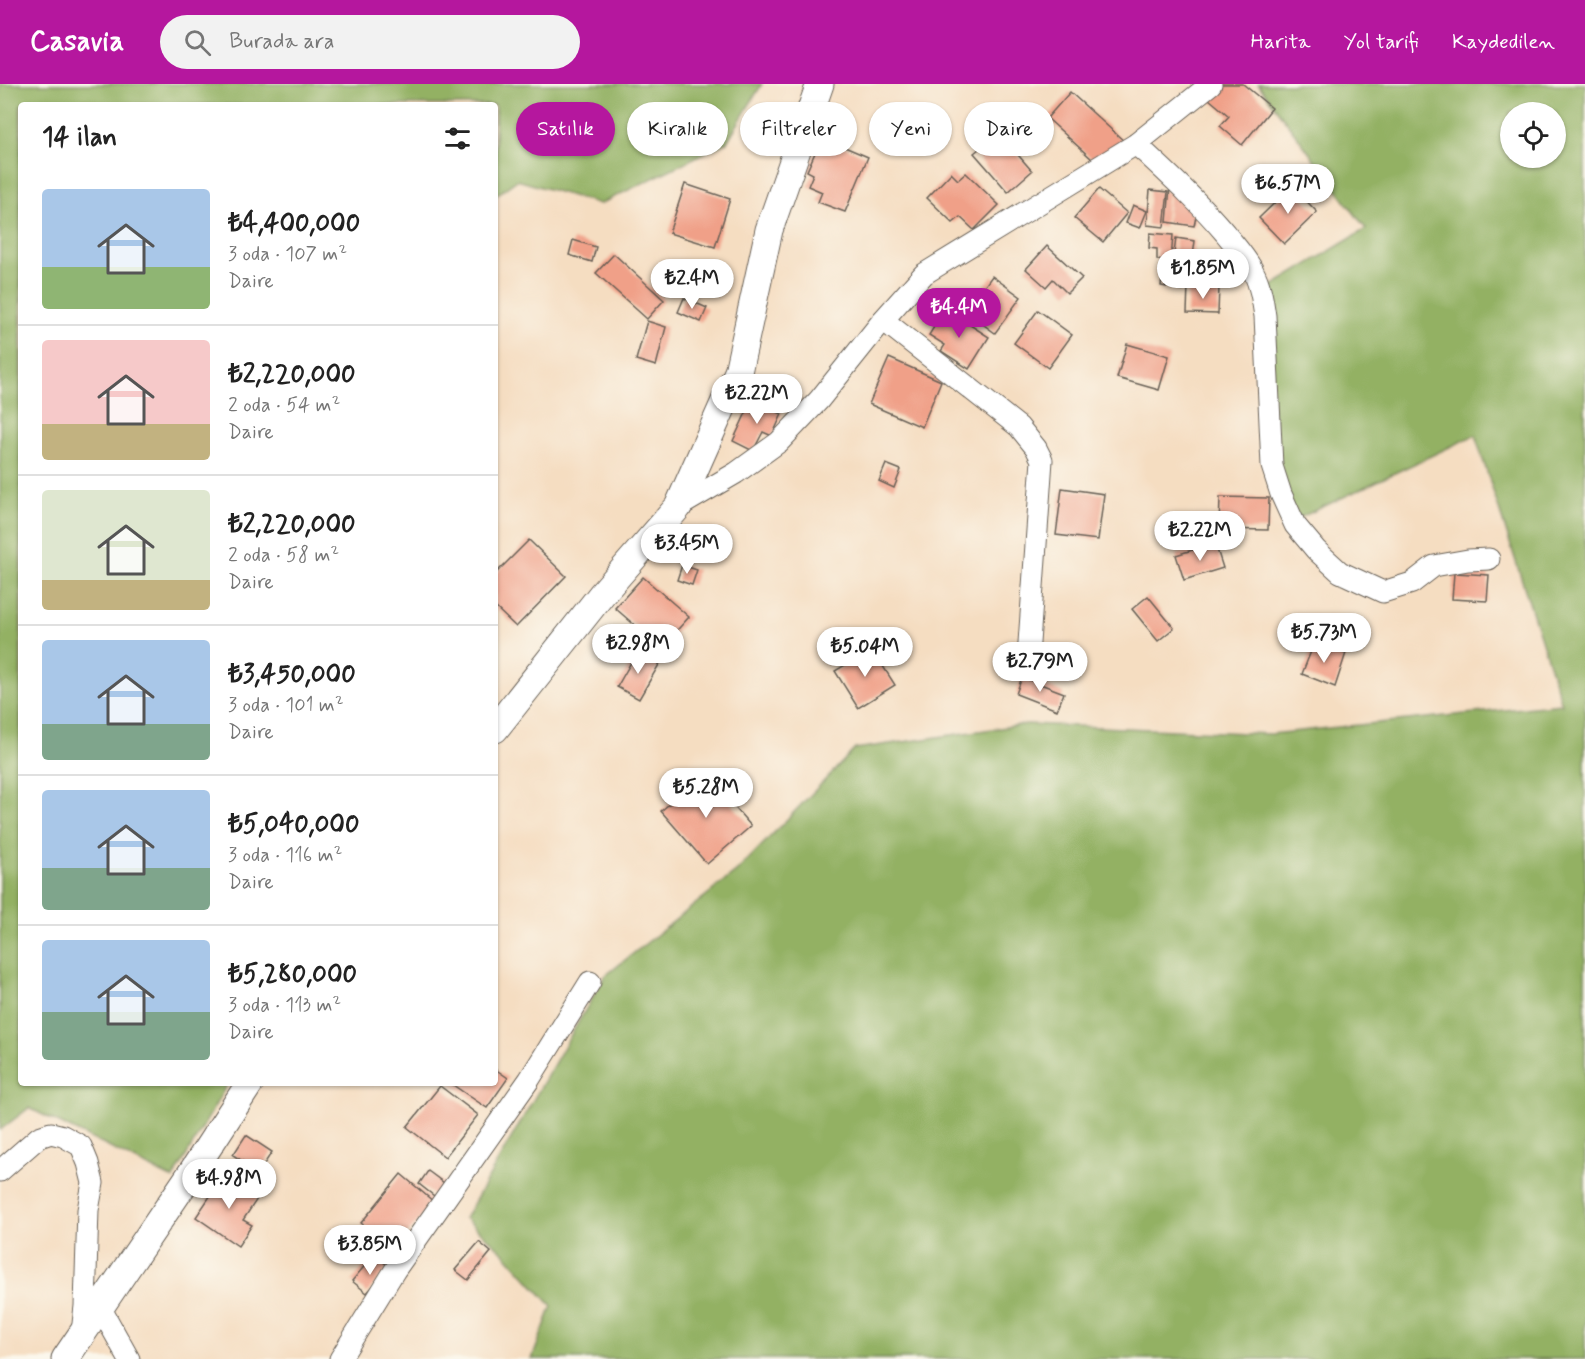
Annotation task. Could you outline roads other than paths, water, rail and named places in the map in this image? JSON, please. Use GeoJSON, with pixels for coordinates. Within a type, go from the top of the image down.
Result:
{"type":"FeatureCollection","features":[{"type":"Feature","properties":{"kind":"street"},"geometry":{"type":"LineString","coordinates":[[498,725],[602,594],[678,507],[738,372],[769,230],[820,84]]}},
{"type":"Feature","properties":{"kind":"street"},"geometry":{"type":"LineString","coordinates":[[678,507],[736,473],[779,442],[819,400],[883,320],[924,274],[1136,144],[1211,84]]}},
{"type":"Feature","properties":{"kind":"street"},"geometry":{"type":"LineString","coordinates":[[1136,144],[1185,189],[1217,224],[1244,256],[1256,276],[1265,316],[1272,466],[1295,525],[1316,550],[1340,572],[1383,592],[1412,583],[1434,566],[1489,559]]}},
{"type":"Feature","properties":{"kind":"street"},"geometry":{"type":"LineString","coordinates":[[883,320],[1018,427],[1036,448],[1042,460],[1028,657]]}},
{"type":"Feature","properties":{"kind":"street"},"geometry":{"type":"LineString","coordinates":[[340,1359],[395,1270],[529,1080],[590,982]]}},
{"type":"Feature","properties":{"kind":"street"},"geometry":{"type":"LineString","coordinates":[[65,1359],[248,1086]]}},
{"type":"Feature","properties":{"kind":"street"},"geometry":{"type":"LineString","coordinates":[[0,1171],[39,1137],[51,1133],[63,1136],[81,1146],[93,1183],[88,1210],[85,1306],[81,1334]]}},
{"type":"Feature","properties":{"kind":"street"},"geometry":{"type":"LineString","coordinates":[[100,1307],[129,1359]]}}]}
